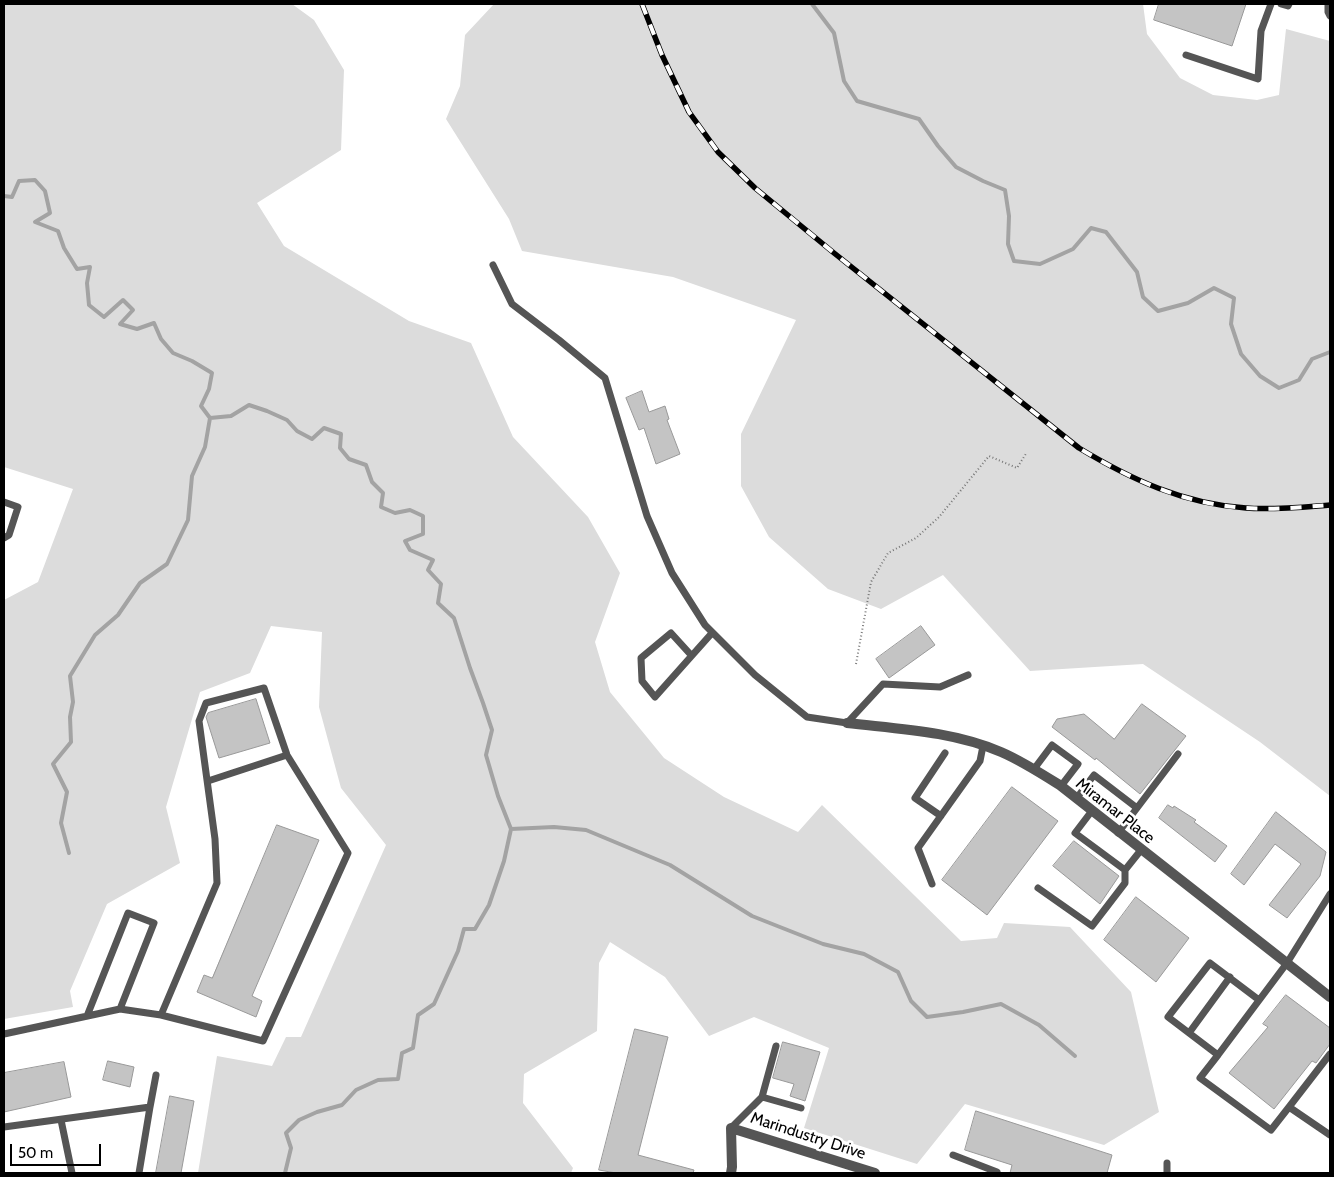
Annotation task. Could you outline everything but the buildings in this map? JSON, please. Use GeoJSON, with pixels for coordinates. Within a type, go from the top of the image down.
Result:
{"type":"FeatureCollection","features":[{"type":"Feature","properties":{"kind":"street","name":"Miramar Place"},"geometry":{"type":"LineString","coordinates":[[847,723],[930,732],[962,739],[1001,752],[1034,769],[1061,786],[1091,812],[1330,997]]}},
{"type":"Feature","properties":{"kind":"street"},"geometry":{"type":"LineString","coordinates":[[731,1128],[731,1173]]}},
{"type":"Feature","properties":{"kind":"street","name":"Marindustry Drive"},"geometry":{"type":"LineString","coordinates":[[731,1128],[875,1173]]}},
{"type":"Feature","properties":{"kind":"lane"},"geometry":{"type":"LineString","coordinates":[[1186,55],[1258,79],[1261,31],[1272,4]]}},
{"type":"Feature","properties":{"kind":"lane"},"geometry":{"type":"LineString","coordinates":[[1281,4],[1288,6],[1289,4]]}},
{"type":"Feature","properties":{"kind":"lane"},"geometry":{"type":"LineString","coordinates":[[1328,4],[1330,16]]}},
{"type":"Feature","properties":{"kind":"lane"},"geometry":{"type":"LineString","coordinates":[[493,265],[512,304],[606,378],[647,516],[672,573],[705,625],[755,675],[807,717],[847,723],[883,684],[940,687],[968,675]]}},
{"type":"Feature","properties":{"kind":"lane"},"geometry":{"type":"LineString","coordinates":[[4,502],[18,506],[9,535],[4,538]]}},
{"type":"Feature","properties":{"kind":"lane"},"geometry":{"type":"LineString","coordinates":[[691,655],[671,633],[641,658],[642,681],[655,697],[712,633]]}},
{"type":"Feature","properties":{"kind":"lane"},"geometry":{"type":"LineString","coordinates":[[4,1034],[120,1009],[161,1015],[263,1041],[348,853],[287,755],[264,688],[206,703],[199,721],[215,839],[217,883],[161,1015]]}},
{"type":"Feature","properties":{"kind":"lane"},"geometry":{"type":"LineString","coordinates":[[1034,769],[1052,745],[1078,764],[1061,786]]}},
{"type":"Feature","properties":{"kind":"lane"},"geometry":{"type":"LineString","coordinates":[[932,884],[918,848],[980,761],[983,746]]}},
{"type":"Feature","properties":{"kind":"lane"},"geometry":{"type":"LineString","coordinates":[[941,816],[915,798],[945,753]]}},
{"type":"Feature","properties":{"kind":"lane"},"geometry":{"type":"LineString","coordinates":[[1118,833],[1178,754]]}},
{"type":"Feature","properties":{"kind":"lane"},"geometry":{"type":"LineString","coordinates":[[208,781],[287,755]]}},
{"type":"Feature","properties":{"kind":"lane"},"geometry":{"type":"LineString","coordinates":[[1076,799],[1094,775],[1137,808]]}},
{"type":"Feature","properties":{"kind":"lane"},"geometry":{"type":"LineString","coordinates":[[1091,812],[1076,833],[1126,870]]}},
{"type":"Feature","properties":{"kind":"lane"},"geometry":{"type":"LineString","coordinates":[[1038,888],[1092,926],[1125,883],[1126,870],[1140,850]]}},
{"type":"Feature","properties":{"kind":"lane"},"geometry":{"type":"LineString","coordinates":[[1330,894],[1287,963],[1200,1078],[1271,1130],[1330,1054]]}},
{"type":"Feature","properties":{"kind":"lane"},"geometry":{"type":"LineString","coordinates":[[87,1016],[128,913],[154,923],[120,1009]]}},
{"type":"Feature","properties":{"kind":"lane"},"geometry":{"type":"LineString","coordinates":[[1218,1054],[1168,1017],[1210,963],[1260,1000]]}},
{"type":"Feature","properties":{"kind":"lane"},"geometry":{"type":"LineString","coordinates":[[1189,1033],[1230,978]]}},
{"type":"Feature","properties":{"kind":"lane"},"geometry":{"type":"LineString","coordinates":[[731,1128],[762,1097],[776,1046]]}},
{"type":"Feature","properties":{"kind":"lane"},"geometry":{"type":"LineString","coordinates":[[139,1173],[156,1075]]}},
{"type":"Feature","properties":{"kind":"lane"},"geometry":{"type":"LineString","coordinates":[[762,1097],[801,1108]]}},
{"type":"Feature","properties":{"kind":"lane"},"geometry":{"type":"LineString","coordinates":[[1289,1107],[1330,1135]]}},
{"type":"Feature","properties":{"kind":"lane"},"geometry":{"type":"LineString","coordinates":[[4,1127],[150,1108]]}},
{"type":"Feature","properties":{"kind":"lane"},"geometry":{"type":"LineString","coordinates":[[61,1120],[72,1173]]}},
{"type":"Feature","properties":{"kind":"lane"},"geometry":{"type":"LineString","coordinates":[[953,1155],[996,1173]]}},
{"type":"Feature","properties":{"kind":"lane"},"geometry":{"type":"LineString","coordinates":[[1167,1173],[1168,1163]]}},
{"type":"Feature","properties":{"kind":"path"},"geometry":{"type":"LineString","coordinates":[[856,664],[871,582],[888,553],[916,538],[939,517],[989,456],[1017,468],[1027,452]]}},
{"type":"Feature","properties":{"kind":"shaded area"},"geometry":{"type":"Polygon","coordinates":[[[4,4],[292,4],[314,20],[344,70],[341,150],[257,203],[284,246],[409,321],[471,343],[513,437],[588,517],[620,573],[595,642],[610,692],[664,758],[724,797],[798,832],[822,805],[961,941],[997,938],[1004,923],[1070,927],[1131,992],[1159,1112],[1104,1145],[965,1104],[917,1164],[804,1128],[829,1048],[754,1017],[709,1036],[665,977],[610,942],[599,963],[597,1031],[524,1074],[523,1103],[573,1168],[571,1173],[198,1173],[217,1056],[272,1066],[286,1037],[301,1037],[386,845],[341,788],[319,707],[322,632],[271,626],[250,673],[200,692],[166,807],[180,863],[107,904],[70,991],[73,1007],[4,1019],[4,600],[38,582],[73,489],[4,467],[4,4]]]}},
{"type":"Feature","properties":{"kind":"shaded area"},"geometry":{"type":"Polygon","coordinates":[[[494,4],[1143,4],[1147,34],[1180,78],[1213,95],[1257,100],[1279,95],[1286,29],[1330,41],[1330,796],[1260,742],[1143,664],[1030,671],[943,575],[881,609],[828,589],[769,537],[741,486],[741,434],[796,320],[673,277],[522,251],[509,219],[446,119],[460,86],[465,35],[494,4]]]}},
{"type":"Feature","properties":{"kind":"waterway"},"geometry":{"type":"LineString","coordinates":[[812,4],[834,33],[844,81],[857,101],[919,119],[956,167],[1005,190],[1009,216],[1008,244],[1014,261],[1040,264],[1073,249],[1091,228],[1106,232],[1137,272],[1143,297],[1158,311],[1188,303],[1214,288],[1234,298],[1231,324],[1241,354],[1260,376],[1279,388],[1299,380],[1312,359],[1330,352]]}},
{"type":"Feature","properties":{"kind":"waterway"},"geometry":{"type":"LineString","coordinates":[[4,196],[12,197],[19,181],[35,180],[45,191],[50,213],[35,222],[58,231],[64,248],[77,269],[90,267],[87,283],[89,305],[104,317],[123,300],[133,310],[120,324],[137,329],[154,323],[161,339],[173,353],[192,361],[212,373],[209,389],[201,406],[210,418],[231,416],[249,405],[287,420],[297,431],[312,439],[324,428],[341,434],[340,448],[349,459],[366,465],[372,482],[383,493],[381,507],[395,513],[410,510],[423,516],[423,534],[405,541],[410,550],[433,560],[428,570],[441,584],[438,603],[454,618],[492,730],[486,755],[498,796],[511,829],[504,861],[489,905],[475,929],[464,929],[458,951],[434,1004],[418,1015],[413,1048],[402,1053],[398,1079],[378,1080],[356,1090],[342,1105],[317,1112],[299,1120],[286,1133],[291,1148],[285,1173]]}},
{"type":"Feature","properties":{"kind":"waterway"},"geometry":{"type":"LineString","coordinates":[[69,853],[61,823],[67,792],[53,764],[71,742],[70,717],[73,702],[70,676],[95,635],[118,615],[140,583],[167,564],[188,520],[192,476],[205,447],[210,418]]}},
{"type":"Feature","properties":{"kind":"waterway"},"geometry":{"type":"LineString","coordinates":[[511,829],[554,827],[586,830],[670,865],[752,916],[823,944],[864,954],[898,972],[911,1001],[927,1017],[1001,1004],[1039,1025],[1075,1056]]}},
{"type":"Feature","properties":{"kind":"railway"},"geometry":{"type":"LineString","coordinates":[[642,4],[662,55],[689,112],[718,152],[755,188],[834,253],[1079,448],[1139,480],[1180,496],[1223,506],[1257,509],[1330,505]]}}]}
